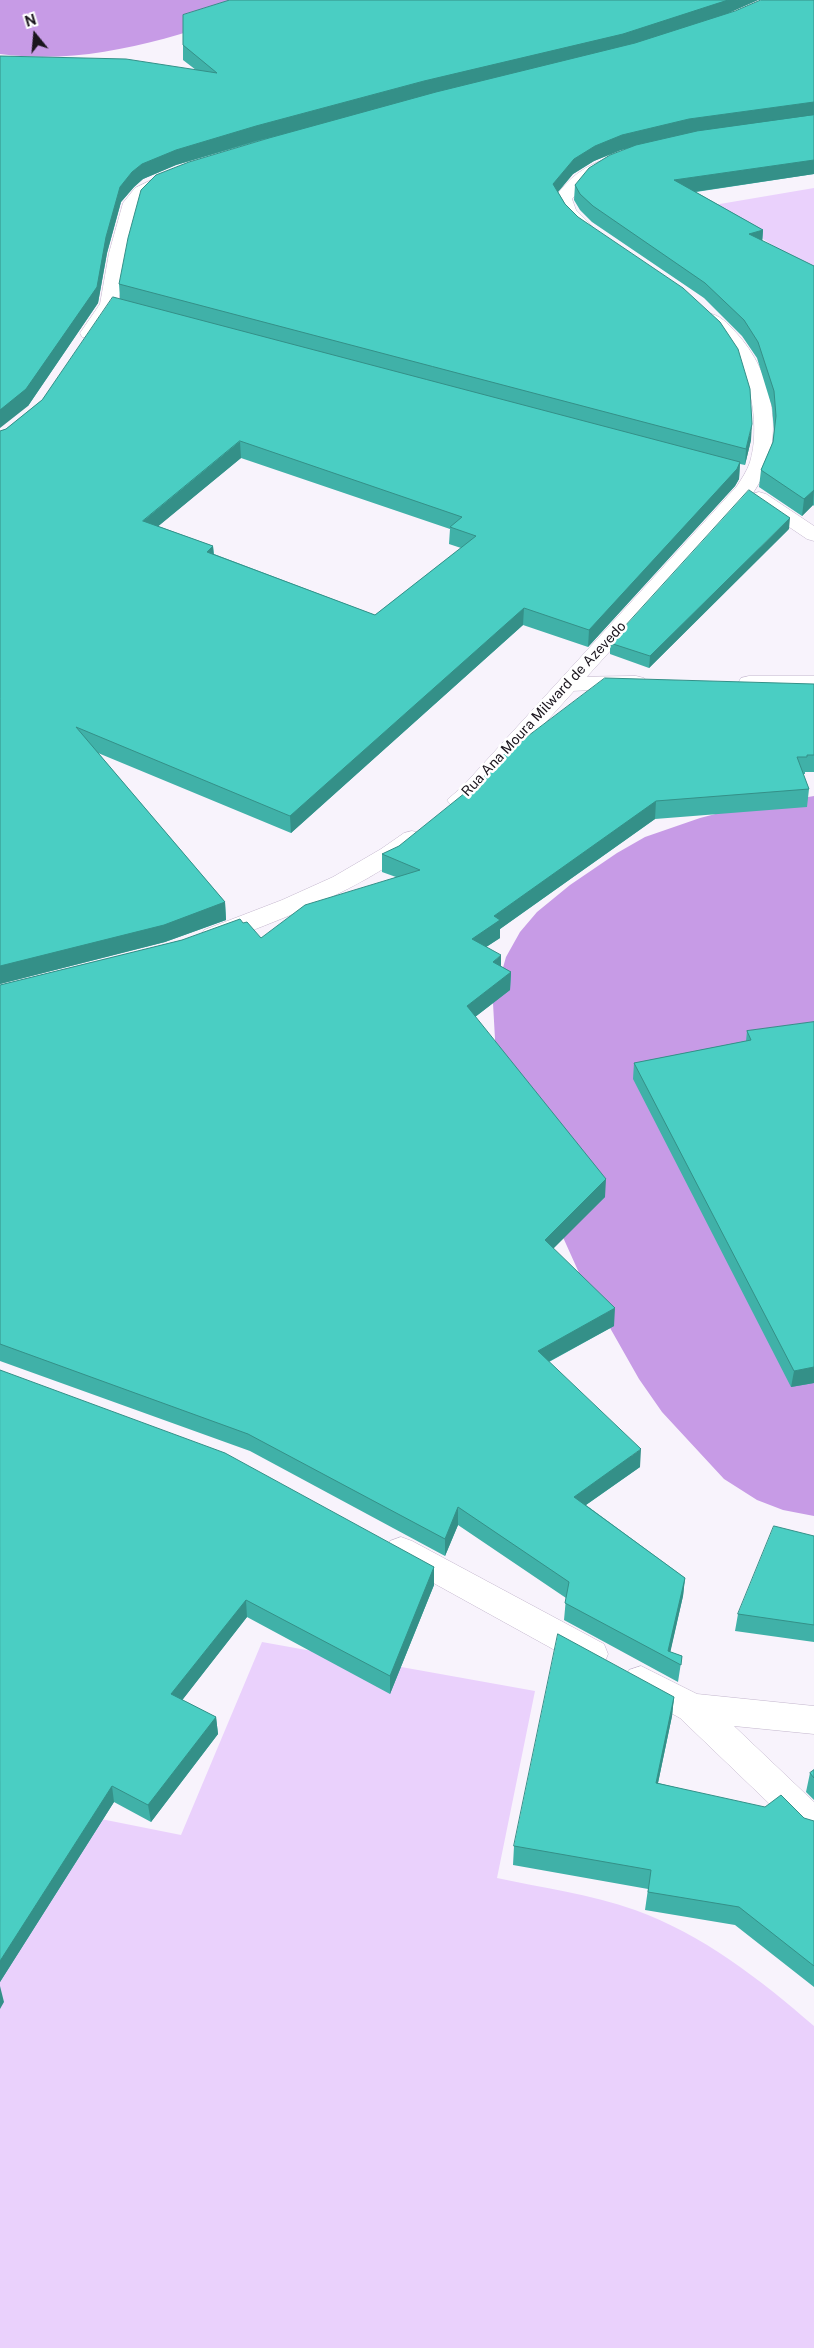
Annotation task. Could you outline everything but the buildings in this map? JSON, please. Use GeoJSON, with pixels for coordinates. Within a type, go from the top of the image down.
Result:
{"type":"FeatureCollection","features":[{"type":"Feature","properties":{"kind":"street"},"geometry":{"type":"LineString","coordinates":[[602,240],[568,212],[563,199],[570,187],[596,169],[624,156]]}},
{"type":"Feature","properties":{"kind":"street"},"geometry":{"type":"LineString","coordinates":[[78,351],[109,304],[118,253],[132,203],[150,185],[183,170]]}},
{"type":"Feature","properties":{"kind":"street"},"geometry":{"type":"LineString","coordinates":[[109,304],[128,309]]}},
{"type":"Feature","properties":{"kind":"street"},"geometry":{"type":"LineString","coordinates":[[697,308],[723,330],[745,357],[760,398],[765,434],[760,462],[744,478],[814,535]]}},
{"type":"Feature","properties":{"kind":"street","name":"Rua Ana Moura Milward de Azevedo"},"geometry":{"type":"LineString","coordinates":[[192,943],[264,917],[389,857],[471,791],[570,684],[744,478]]}},
{"type":"Feature","properties":{"kind":"street"},"geometry":{"type":"LineString","coordinates":[[570,684],[658,683]]}},
{"type":"Feature","properties":{"kind":"street"},"geometry":{"type":"LineString","coordinates":[[726,683],[814,683]]}},
{"type":"Feature","properties":{"kind":"street"},"geometry":{"type":"LineString","coordinates":[[377,1537],[692,1708],[814,1824]]}},
{"type":"Feature","properties":{"kind":"street"},"geometry":{"type":"LineString","coordinates":[[692,1708],[814,1720]]}},
{"type":"Feature","properties":{"kind":"shaded area"},"geometry":{"type":"Polygon","coordinates":[[[0,0],[282,0],[213,24],[144,44],[73,56],[37,57],[0,54],[0,0]]]}},
{"type":"Feature","properties":{"kind":"shaded area"},"geometry":{"type":"Polygon","coordinates":[[[814,188],[814,273],[748,229],[708,206],[814,188]]]}},
{"type":"Feature","properties":{"kind":"shaded area"},"geometry":{"type":"Polygon","coordinates":[[[814,796],[814,1516],[783,1510],[757,1500],[724,1479],[662,1412],[639,1379],[580,1275],[498,1093],[493,1003],[506,957],[520,932],[537,912],[570,885],[617,853],[645,837],[700,818],[723,812],[814,796]]]}},
{"type":"Feature","properties":{"kind":"shaded area"},"geometry":{"type":"Polygon","coordinates":[[[262,1642],[535,1691],[497,1878],[618,1904],[660,1920],[707,1945],[752,1975],[814,2026],[814,2348],[0,2348],[0,1908],[46,1808],[181,1835],[262,1642]]]}}]}
